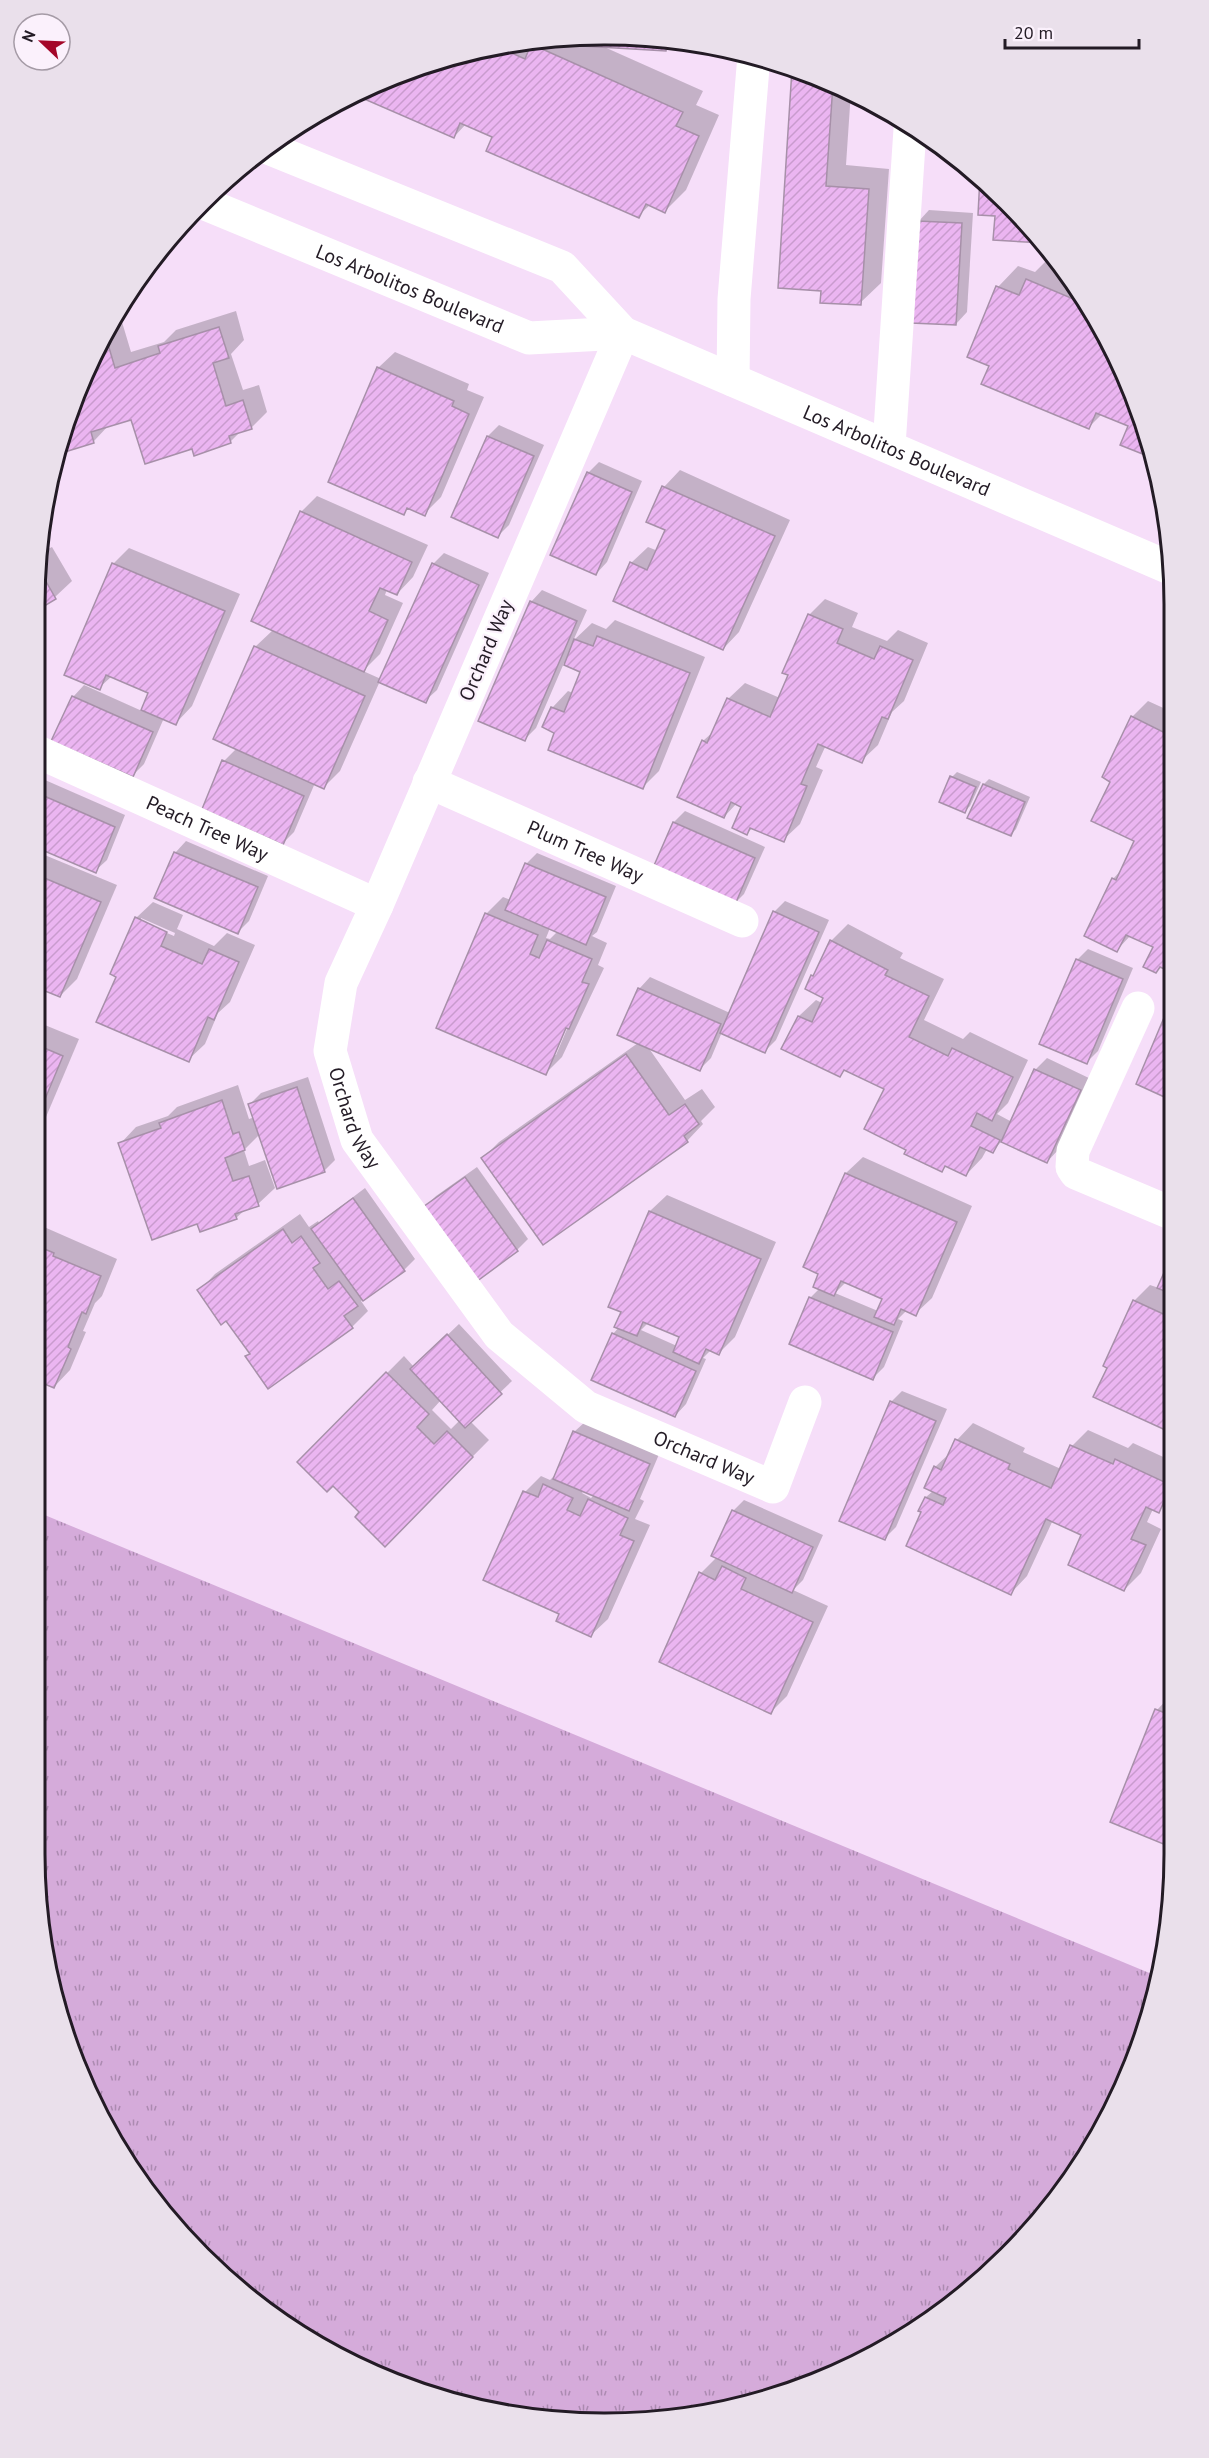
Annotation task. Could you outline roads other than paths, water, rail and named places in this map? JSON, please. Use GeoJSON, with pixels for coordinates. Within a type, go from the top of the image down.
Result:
{"type":"FeatureCollection","features":[{"type":"Feature","properties":{"kind":"street"},"geometry":{"type":"LineString","coordinates":[[733,380],[734,299],[753,65]]}},
{"type":"Feature","properties":{"kind":"street"},"geometry":{"type":"LineString","coordinates":[[889,446],[910,136]]}},
{"type":"Feature","properties":{"kind":"street","name":"Los Arbolitos Boulevard"},"geometry":{"type":"LineString","coordinates":[[277,152],[562,267],[623,333],[1163,565]]}},
{"type":"Feature","properties":{"kind":"street","name":"Los Arbolitos Boulevard"},"geometry":{"type":"LineString","coordinates":[[212,207],[529,338],[623,333]]}},
{"type":"Feature","properties":{"kind":"street","name":"Orchard Way"},"geometry":{"type":"LineString","coordinates":[[623,333],[377,905],[341,983],[330,1051],[357,1140],[500,1335],[586,1407],[773,1487],[806,1402]]}},
{"type":"Feature","properties":{"kind":"street","name":"Peach Tree Way"},"geometry":{"type":"LineString","coordinates":[[45,756],[377,905]]}},
{"type":"Feature","properties":{"kind":"street","name":"Plum Tree Way"},"geometry":{"type":"LineString","coordinates":[[429,783],[742,921]]}},
{"type":"Feature","properties":{"kind":"street"},"geometry":{"type":"LineString","coordinates":[[1138,1008],[1073,1151],[1072,1167],[1076,1173],[1164,1210]]}}]}
